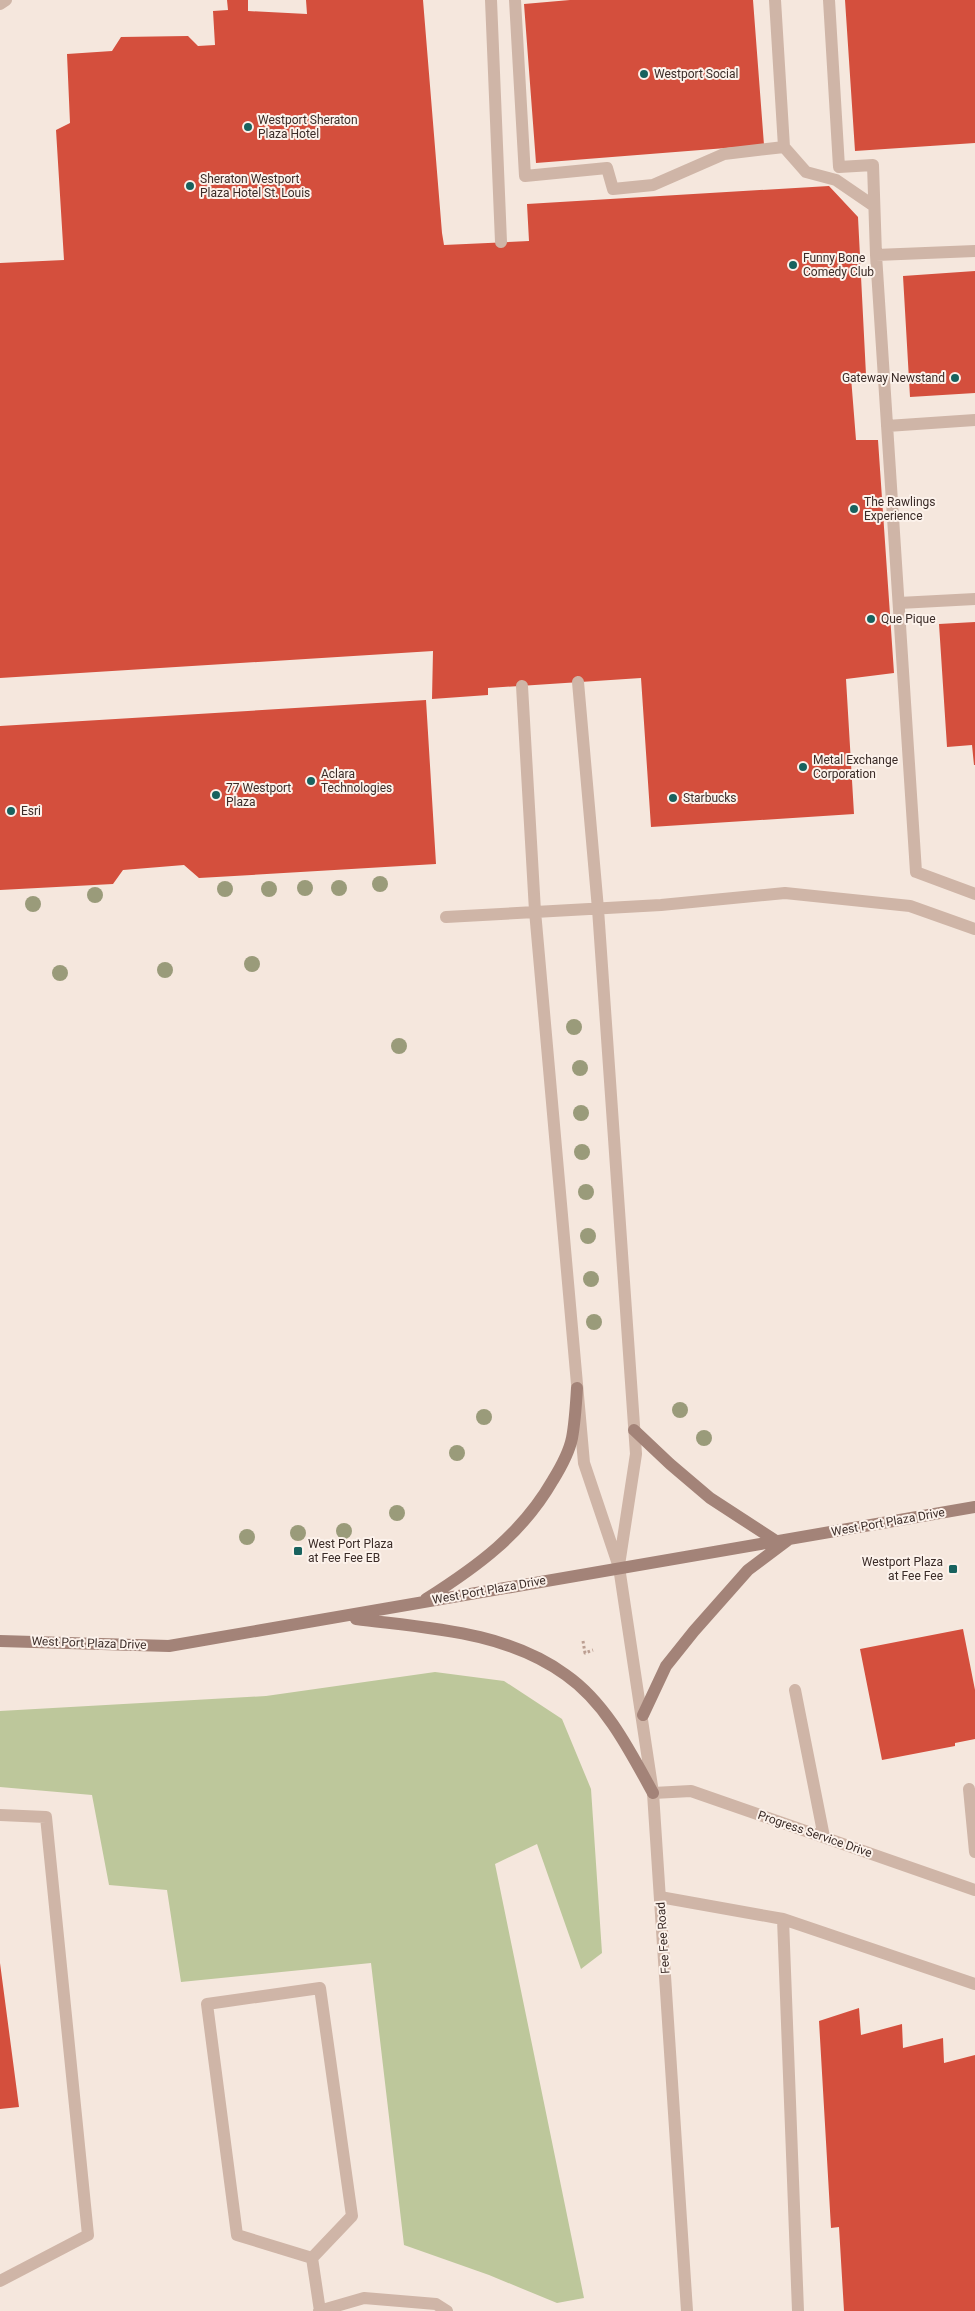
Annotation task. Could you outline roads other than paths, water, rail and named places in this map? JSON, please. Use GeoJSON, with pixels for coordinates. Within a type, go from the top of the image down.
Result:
{"type":"FeatureCollection","features":[{"type":"Feature","properties":{"kind":"main road"},"geometry":{"type":"LineString","coordinates":[[420,1602],[462,1574],[509,1538],[541,1499],[562,1466],[572,1439],[577,1388]]}},
{"type":"Feature","properties":{"kind":"main road"},"geometry":{"type":"LineString","coordinates":[[634,1430],[710,1498],[776,1540]]}},
{"type":"Feature","properties":{"kind":"main road","name":"West Port Plaza Drive"},"geometry":{"type":"LineString","coordinates":[[0,1640],[169,1646],[975,1507]]}},
{"type":"Feature","properties":{"kind":"main road"},"geometry":{"type":"LineString","coordinates":[[643,1715],[666,1666],[700,1624],[748,1570],[790,1538]]}},
{"type":"Feature","properties":{"kind":"main road"},"geometry":{"type":"LineString","coordinates":[[344,1617],[467,1633],[538,1657],[567,1675],[609,1720],[626,1745],[653,1793]]}},
{"type":"Feature","properties":{"kind":"street"},"geometry":{"type":"LineString","coordinates":[[0,4],[6,0]]}},
{"type":"Feature","properties":{"kind":"street"},"geometry":{"type":"LineString","coordinates":[[491,0],[501,242]]}},
{"type":"Feature","properties":{"kind":"street"},"geometry":{"type":"LineString","coordinates":[[516,0],[525,176],[607,168],[613,190],[653,185],[724,154],[784,147]]}},
{"type":"Feature","properties":{"kind":"street"},"geometry":{"type":"LineString","coordinates":[[775,0],[784,147],[806,172],[836,180],[874,206]]}},
{"type":"Feature","properties":{"kind":"street"},"geometry":{"type":"LineString","coordinates":[[830,0],[839,167],[873,165],[876,256],[916,872],[975,894]]}},
{"type":"Feature","properties":{"kind":"street"},"geometry":{"type":"LineString","coordinates":[[876,256],[975,251]]}},
{"type":"Feature","properties":{"kind":"street"},"geometry":{"type":"LineString","coordinates":[[887,426],[975,420]]}},
{"type":"Feature","properties":{"kind":"street"},"geometry":{"type":"LineString","coordinates":[[899,603],[975,599]]}},
{"type":"Feature","properties":{"kind":"street"},"geometry":{"type":"LineString","coordinates":[[578,682],[598,909],[636,1454],[619,1567]]}},
{"type":"Feature","properties":{"kind":"street"},"geometry":{"type":"LineString","coordinates":[[522,686],[536,911],[584,1464],[619,1567]]}},
{"type":"Feature","properties":{"kind":"street"},"geometry":{"type":"LineString","coordinates":[[446,917],[598,909],[785,893],[910,906],[975,929]]}},
{"type":"Feature","properties":{"kind":"street","name":"Fee Fee Road"},"geometry":{"type":"LineString","coordinates":[[619,1567],[643,1715],[653,1793],[687,2311]]}},
{"type":"Feature","properties":{"kind":"street"},"geometry":{"type":"LineString","coordinates":[[795,1690],[824,1837]]}},
{"type":"Feature","properties":{"kind":"street"},"geometry":{"type":"LineString","coordinates":[[969,1789],[975,1852]]}},
{"type":"Feature","properties":{"kind":"street","name":"Progress Service Drive"},"geometry":{"type":"LineString","coordinates":[[653,1793],[691,1791],[975,1890]]}},
{"type":"Feature","properties":{"kind":"street"},"geometry":{"type":"LineString","coordinates":[[0,1815],[46,1817],[88,2235],[0,2280]]}},
{"type":"Feature","properties":{"kind":"street"},"geometry":{"type":"LineString","coordinates":[[660,1897],[783,1919],[975,1984]]}},
{"type":"Feature","properties":{"kind":"street"},"geometry":{"type":"LineString","coordinates":[[783,1919],[798,2311]]}},
{"type":"Feature","properties":{"kind":"street"},"geometry":{"type":"LineString","coordinates":[[320,1988],[352,2216],[312,2258],[238,2235],[207,2004],[320,1988]]}},
{"type":"Feature","properties":{"kind":"street"},"geometry":{"type":"LineString","coordinates":[[312,2258],[320,2311],[364,2298],[436,2304],[447,2311]]}},
{"type":"Feature","properties":{"kind":"place","name":"Westport Social"},"geometry":{"type":"Point","coordinates":[644,74]}},
{"type":"Feature","properties":{"kind":"place","name":"Westport Sheraton Plaza Hotel"},"geometry":{"type":"Point","coordinates":[248,127]}},
{"type":"Feature","properties":{"kind":"place","name":"Sheraton Westport Plaza Hotel St. Louis"},"geometry":{"type":"Point","coordinates":[190,186]}},
{"type":"Feature","properties":{"kind":"place","name":"Funny Bone Comedy Club"},"geometry":{"type":"Point","coordinates":[793,265]}},
{"type":"Feature","properties":{"kind":"place","name":"Gateway Newstand"},"geometry":{"type":"Point","coordinates":[955,378]}},
{"type":"Feature","properties":{"kind":"place","name":"The Rawlings Experience"},"geometry":{"type":"Point","coordinates":[854,509]}},
{"type":"Feature","properties":{"kind":"place","name":"Que Pique"},"geometry":{"type":"Point","coordinates":[871,619]}},
{"type":"Feature","properties":{"kind":"place","name":"Metal Exchange Corporation"},"geometry":{"type":"Point","coordinates":[803,767]}},
{"type":"Feature","properties":{"kind":"place","name":"Aclara Technologies"},"geometry":{"type":"Point","coordinates":[311,781]}},
{"type":"Feature","properties":{"kind":"place","name":"77 Westport Plaza"},"geometry":{"type":"Point","coordinates":[216,795]}},
{"type":"Feature","properties":{"kind":"place","name":"Starbucks"},"geometry":{"type":"Point","coordinates":[673,798]}},
{"type":"Feature","properties":{"kind":"place","name":"Esri"},"geometry":{"type":"Point","coordinates":[11,811]}},
{"type":"Feature","properties":{"kind":"place","name":"West Port Plaza at Fee Fee EB"},"geometry":{"type":"Point","coordinates":[298,1551]}},
{"type":"Feature","properties":{"kind":"place","name":"Westport Plaza at Fee Fee"},"geometry":{"type":"Point","coordinates":[953,1569]}}]}
